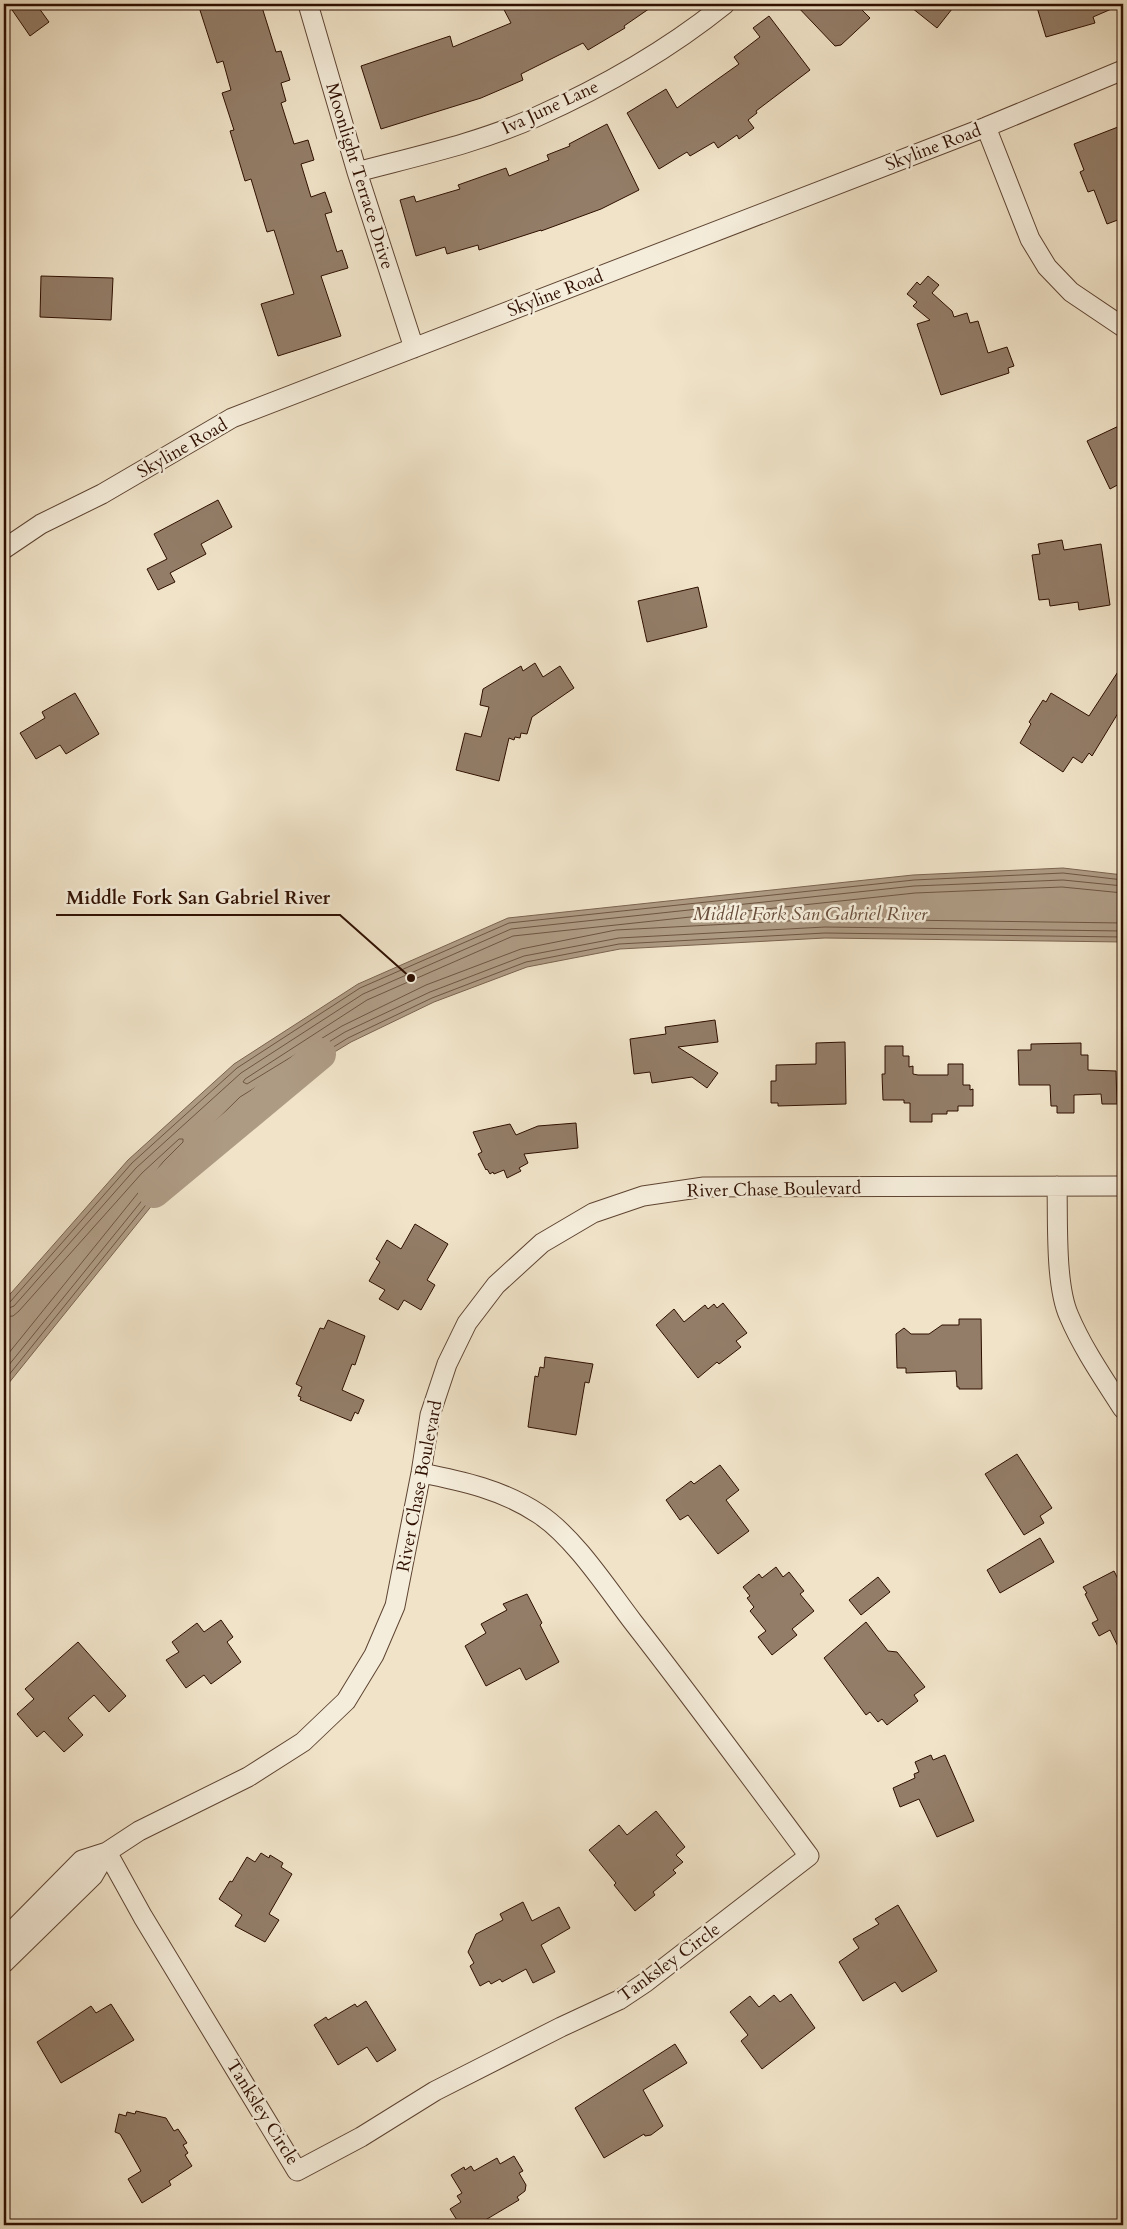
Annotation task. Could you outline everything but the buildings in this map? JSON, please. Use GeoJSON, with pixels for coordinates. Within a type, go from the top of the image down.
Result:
{"type":"FeatureCollection","features":[{"type":"Feature","properties":{"kind":"street","name":"Moonlight Terrace Drive"},"geometry":{"type":"LineString","coordinates":[[308,4],[357,172],[414,348]]}},
{"type":"Feature","properties":{"kind":"street","name":"Iva June Lane"},"geometry":{"type":"LineString","coordinates":[[357,172],[460,144],[535,118],[626,71],[689,32],[725,4]]}},
{"type":"Feature","properties":{"kind":"street","name":"Skyline Road"},"geometry":{"type":"LineString","coordinates":[[4,549],[40,524],[102,494],[232,418],[986,126],[1123,70]]}},
{"type":"Feature","properties":{"kind":"street"},"geometry":{"type":"LineString","coordinates":[[986,126],[1030,240],[1047,267],[1071,292],[1123,327]]}},
{"type":"Feature","properties":{"kind":"street"},"geometry":{"type":"LineString","coordinates":[[1057,1186],[1060,1278],[1068,1314],[1084,1346],[1123,1409]]}},
{"type":"Feature","properties":{"kind":"street","name":"River Chase Boulevard"},"geometry":{"type":"LineString","coordinates":[[4,1939],[82,1860],[107,1852],[139,1832],[248,1777],[303,1742],[346,1701],[374,1655],[395,1606],[421,1473],[430,1415],[446,1364],[467,1323],[496,1286],[542,1243],[593,1213],[642,1196],[704,1187],[1123,1186]]}},
{"type":"Feature","properties":{"kind":"street","name":"Tanksley Circle"},"geometry":{"type":"LineString","coordinates":[[107,1852],[143,1917],[297,2171],[361,2137],[441,2088],[619,2000],[646,1982],[809,1856],[578,1550],[540,1515],[508,1495],[457,1480],[421,1473]]}},
{"type":"Feature","properties":{"kind":"street","name":"River Chase Boulevard"},"geometry":{"type":"LineString","coordinates":[[4,1963],[93,1876],[107,1852]]}},
{"type":"Feature","properties":{"kind":"water"},"geometry":{"type":"Polygon","coordinates":[[[1063,868],[1123,875],[1123,942],[825,938],[620,949],[527,967],[434,1002],[351,1042],[247,1105],[178,1173],[4,1389],[4,1301],[128,1160],[234,1064],[358,984],[508,918],[913,875],[1063,868]]]}},
{"type":"Feature","properties":{"kind":"waterway","name":"Middle Fork San Gabriel River"},"geometry":{"type":"LineString","coordinates":[[154,1192],[320,1054]]}},
{"type":"Feature","properties":{"kind":"place","name":"Middle Fork San Gabriel River"},"geometry":{"type":"Point","coordinates":[411,978]}}]}
